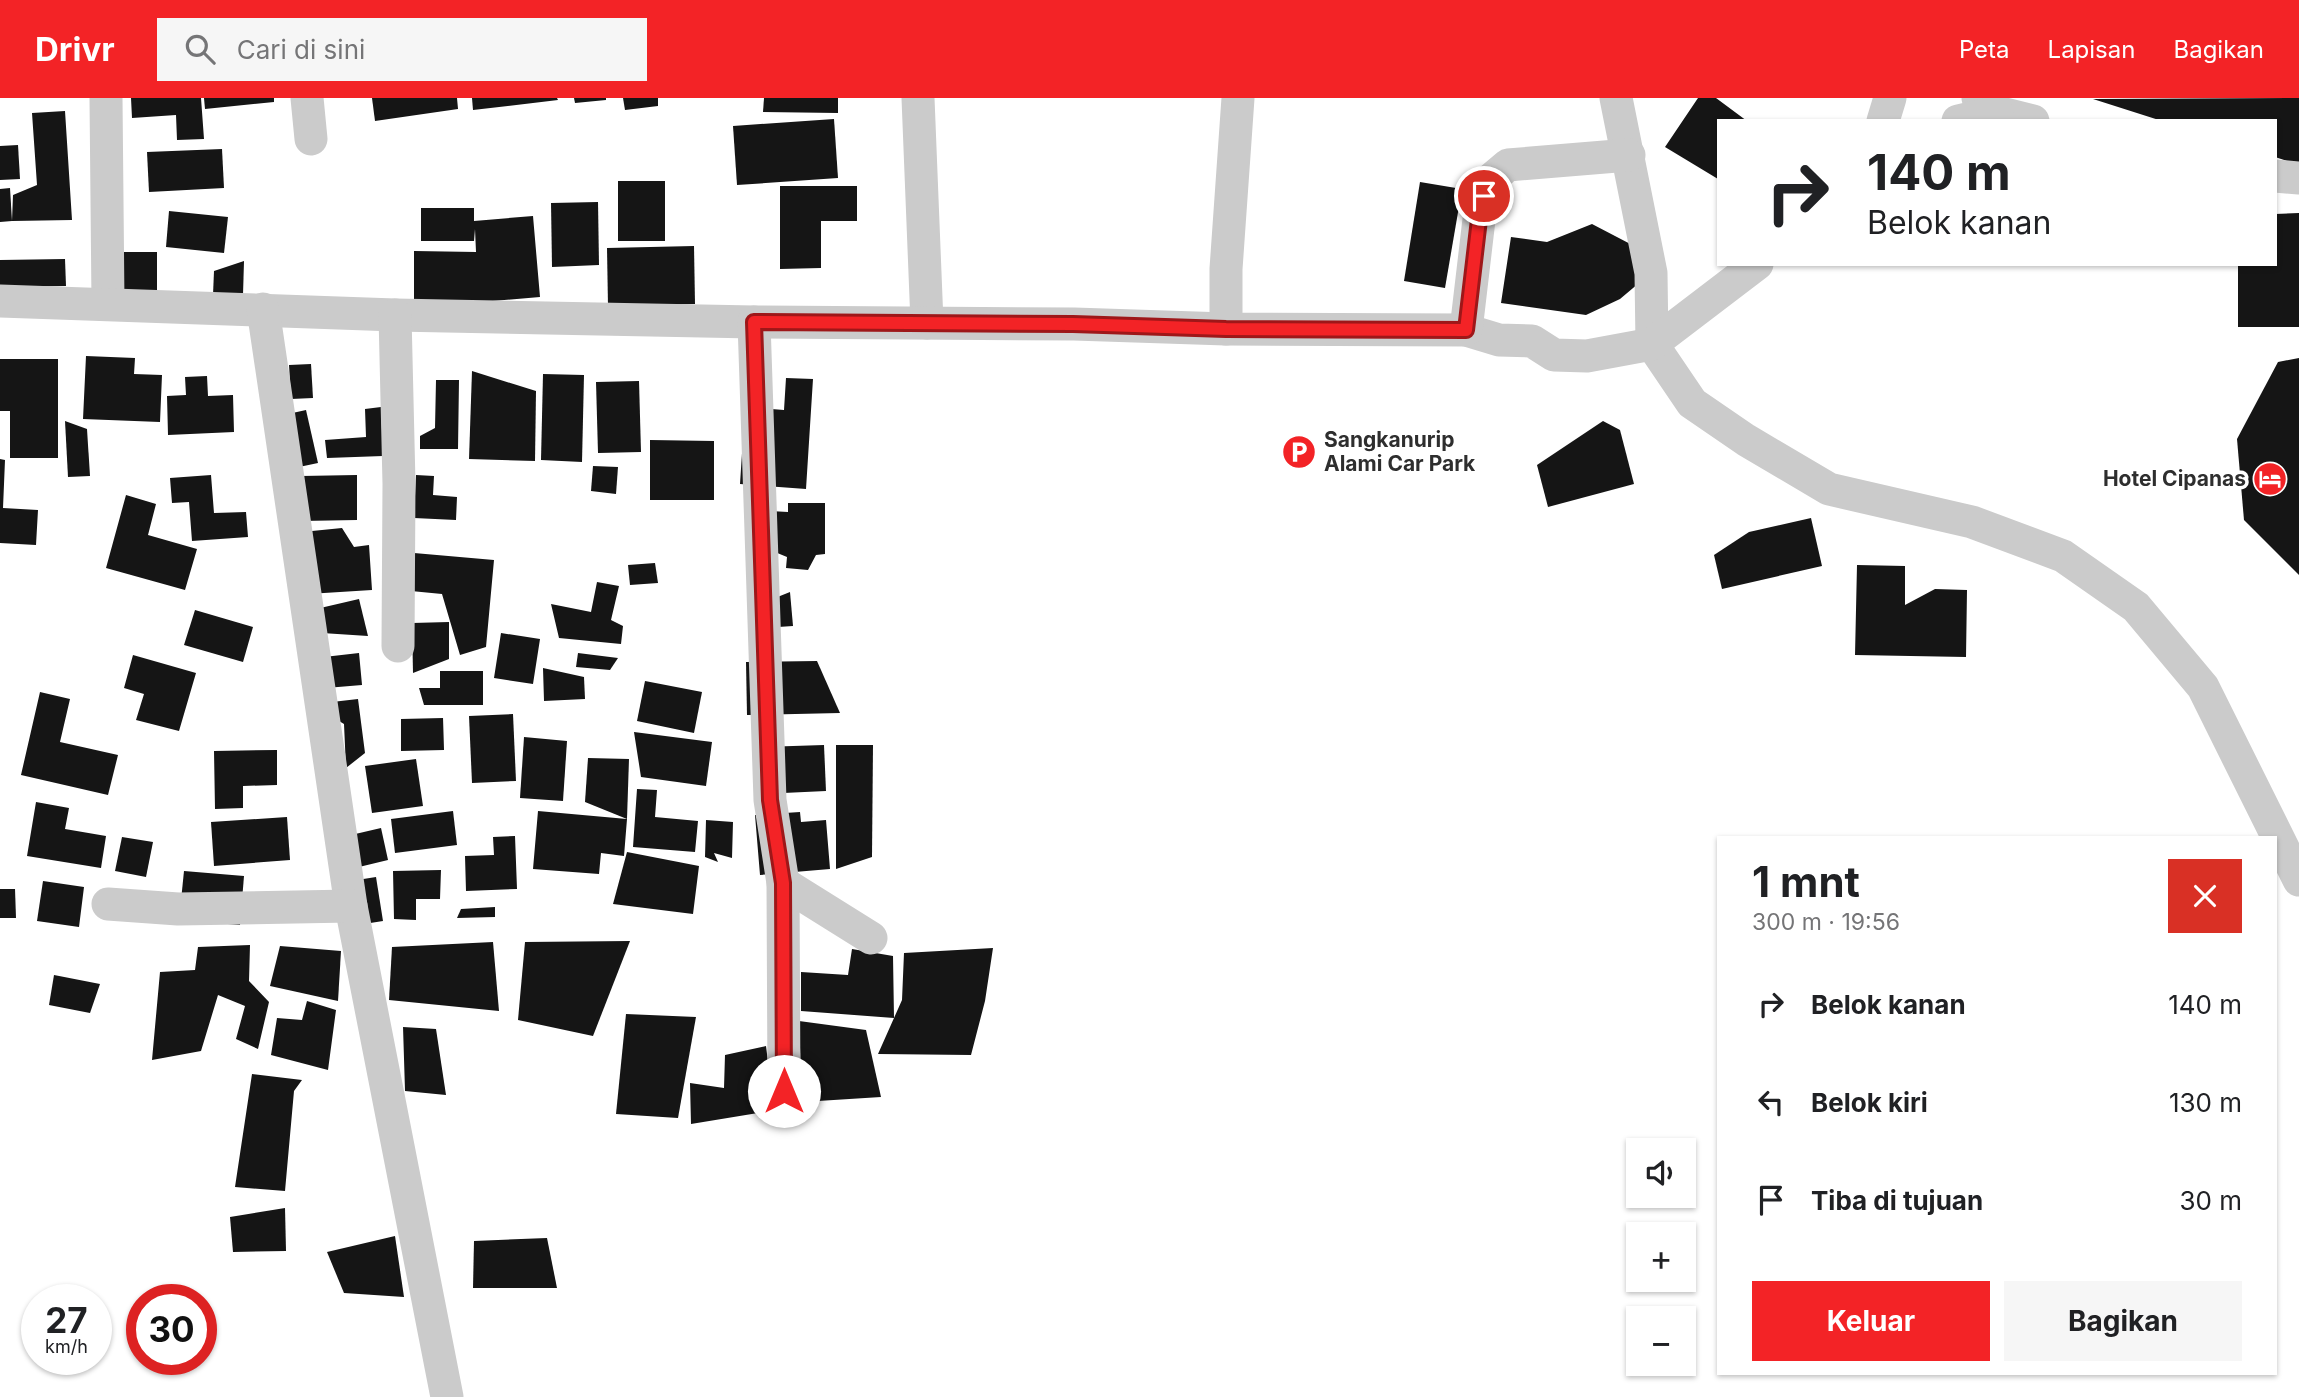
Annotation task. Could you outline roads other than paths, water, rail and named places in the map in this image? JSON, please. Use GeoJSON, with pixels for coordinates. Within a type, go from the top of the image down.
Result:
{"type":"FeatureCollection","features":[{"type":"Feature","properties":{"kind":"street"},"geometry":{"type":"LineString","coordinates":[[106,98],[107,303]]}},
{"type":"Feature","properties":{"kind":"street"},"geometry":{"type":"LineString","coordinates":[[307,98],[311,139]]}},
{"type":"Feature","properties":{"kind":"street"},"geometry":{"type":"LineString","coordinates":[[918,98],[928,323]]}},
{"type":"Feature","properties":{"kind":"street"},"geometry":{"type":"LineString","coordinates":[[1226,329],[1226,269],[1238,98]]}},
{"type":"Feature","properties":{"kind":"street"},"geometry":{"type":"LineString","coordinates":[[1616,98],[1651,273],[1652,344],[1692,403],[1746,440],[1829,489],[1972,523],[2063,556],[2136,607],[2203,687],[2299,880]]}},
{"type":"Feature","properties":{"kind":"street"},"geometry":{"type":"LineString","coordinates":[[1884,119],[1890,98]]}},
{"type":"Feature","properties":{"kind":"street"},"geometry":{"type":"LineString","coordinates":[[1962,119],[1988,105],[2027,119]]}},
{"type":"Feature","properties":{"kind":"street"},"geometry":{"type":"LineString","coordinates":[[1466,330],[1480,211],[1489,181],[1508,165],[1629,155]]}},
{"type":"Feature","properties":{"kind":"street"},"geometry":{"type":"LineString","coordinates":[[2277,176],[2299,178]]}},
{"type":"Feature","properties":{"kind":"street"},"geometry":{"type":"LineString","coordinates":[[0,301],[395,315],[754,322],[1073,324],[1226,329],[1466,330],[1499,340],[1532,341],[1555,355],[1587,356],[1652,344],[1754,266]]}},
{"type":"Feature","properties":{"kind":"street"},"geometry":{"type":"LineString","coordinates":[[263,309],[351,906],[447,1397]]}},
{"type":"Feature","properties":{"kind":"street"},"geometry":{"type":"LineString","coordinates":[[395,315],[399,484],[398,646]]}},
{"type":"Feature","properties":{"kind":"street"},"geometry":{"type":"LineString","coordinates":[[754,322],[770,800],[783,883],[784,1091]]}},
{"type":"Feature","properties":{"kind":"street"},"geometry":{"type":"LineString","coordinates":[[783,883],[871,938]]}},
{"type":"Feature","properties":{"kind":"street"},"geometry":{"type":"LineString","coordinates":[[108,904],[178,909],[351,906]]}},
{"type":"Feature","properties":{"kind":"place","name":"Sangkanurip Alami Car Park"},"geometry":{"type":"Point","coordinates":[1299,452]}},
{"type":"Feature","properties":{"kind":"place","name":"Hotel Cipanas"},"geometry":{"type":"Point","coordinates":[2270,479]}}]}
